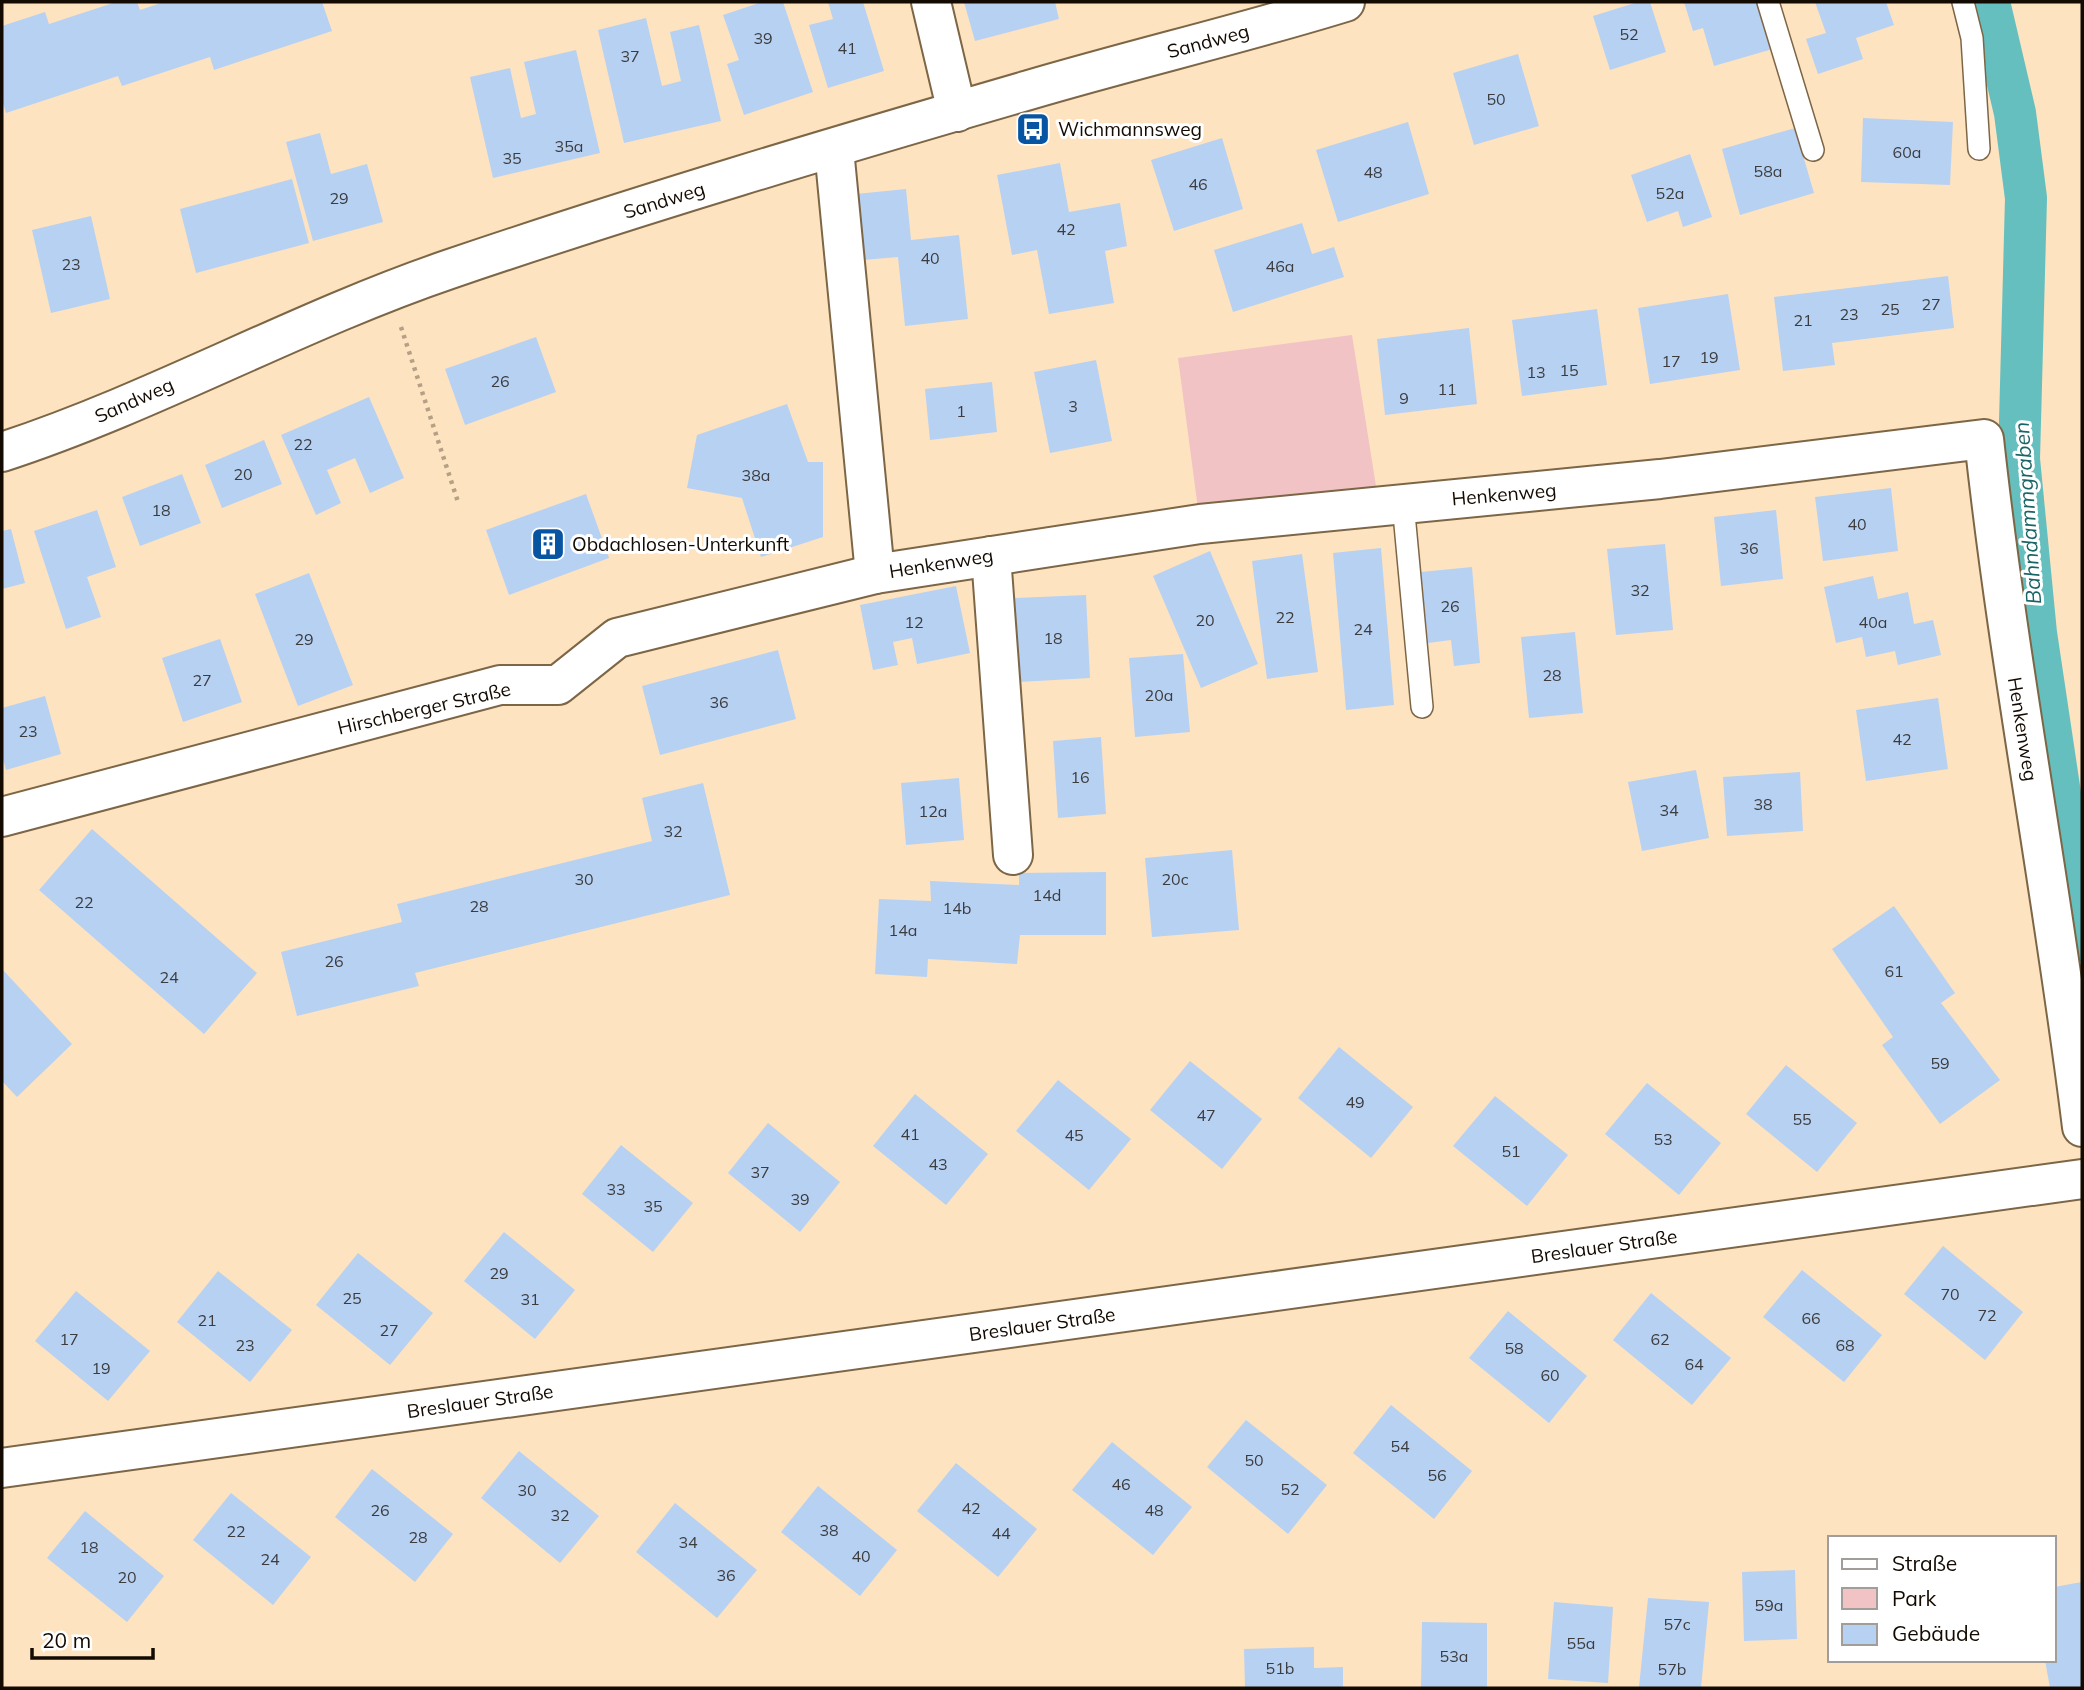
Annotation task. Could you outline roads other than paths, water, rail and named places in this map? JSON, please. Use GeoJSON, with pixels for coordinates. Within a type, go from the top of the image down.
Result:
{"type":"FeatureCollection","features":[{"type":"Feature","properties":{"kind":"street"},"geometry":{"type":"LineString","coordinates":[[931,2],[957,112]]}},
{"type":"Feature","properties":{"kind":"street","name":"Sandweg"},"geometry":{"type":"LineString","coordinates":[[2,452],[115,409],[390,290],[569,229],[957,112],[1273,12],[1345,2]]}},
{"type":"Feature","properties":{"kind":"street","name":"Henkenweg"},"geometry":{"type":"LineString","coordinates":[[834,149],[874,574],[1200,524],[1660,479],[1984,439],[1999,579],[2068,1010],[2082,1127]]}},
{"type":"Feature","properties":{"kind":"street"},"geometry":{"type":"LineString","coordinates":[[991,556],[1013,855]]}},
{"type":"Feature","properties":{"kind":"street","name":"Hirschberger Straße"},"geometry":{"type":"LineString","coordinates":[[2,817],[500,685],[558,685],[617,638],[874,574]]}},
{"type":"Feature","properties":{"kind":"street","name":"Breslauer Straße"},"geometry":{"type":"LineString","coordinates":[[2,1468],[2082,1179]]}},
{"type":"Feature","properties":{"kind":"lane"},"geometry":{"type":"LineString","coordinates":[[1768,2],[1813,150]]}},
{"type":"Feature","properties":{"kind":"lane"},"geometry":{"type":"LineString","coordinates":[[1963,2],[1972,38],[1979,149]]}},
{"type":"Feature","properties":{"kind":"lane"},"geometry":{"type":"LineString","coordinates":[[1403,503],[1422,708]]}},
{"type":"Feature","properties":{"kind":"waterway","name":"Bahndammgraben"},"geometry":{"type":"LineString","coordinates":[[1989,2],[2015,113],[2026,198],[2019,459],[2036,633],[2082,941]]}},
{"type":"Feature","properties":{"kind":"place","name":"Wichmannsweg"},"geometry":{"type":"Point","coordinates":[1033,129]}},
{"type":"Feature","properties":{"kind":"place","name":"Obdachlosen-Unterkunft"},"geometry":{"type":"Point","coordinates":[548,544]}}]}
